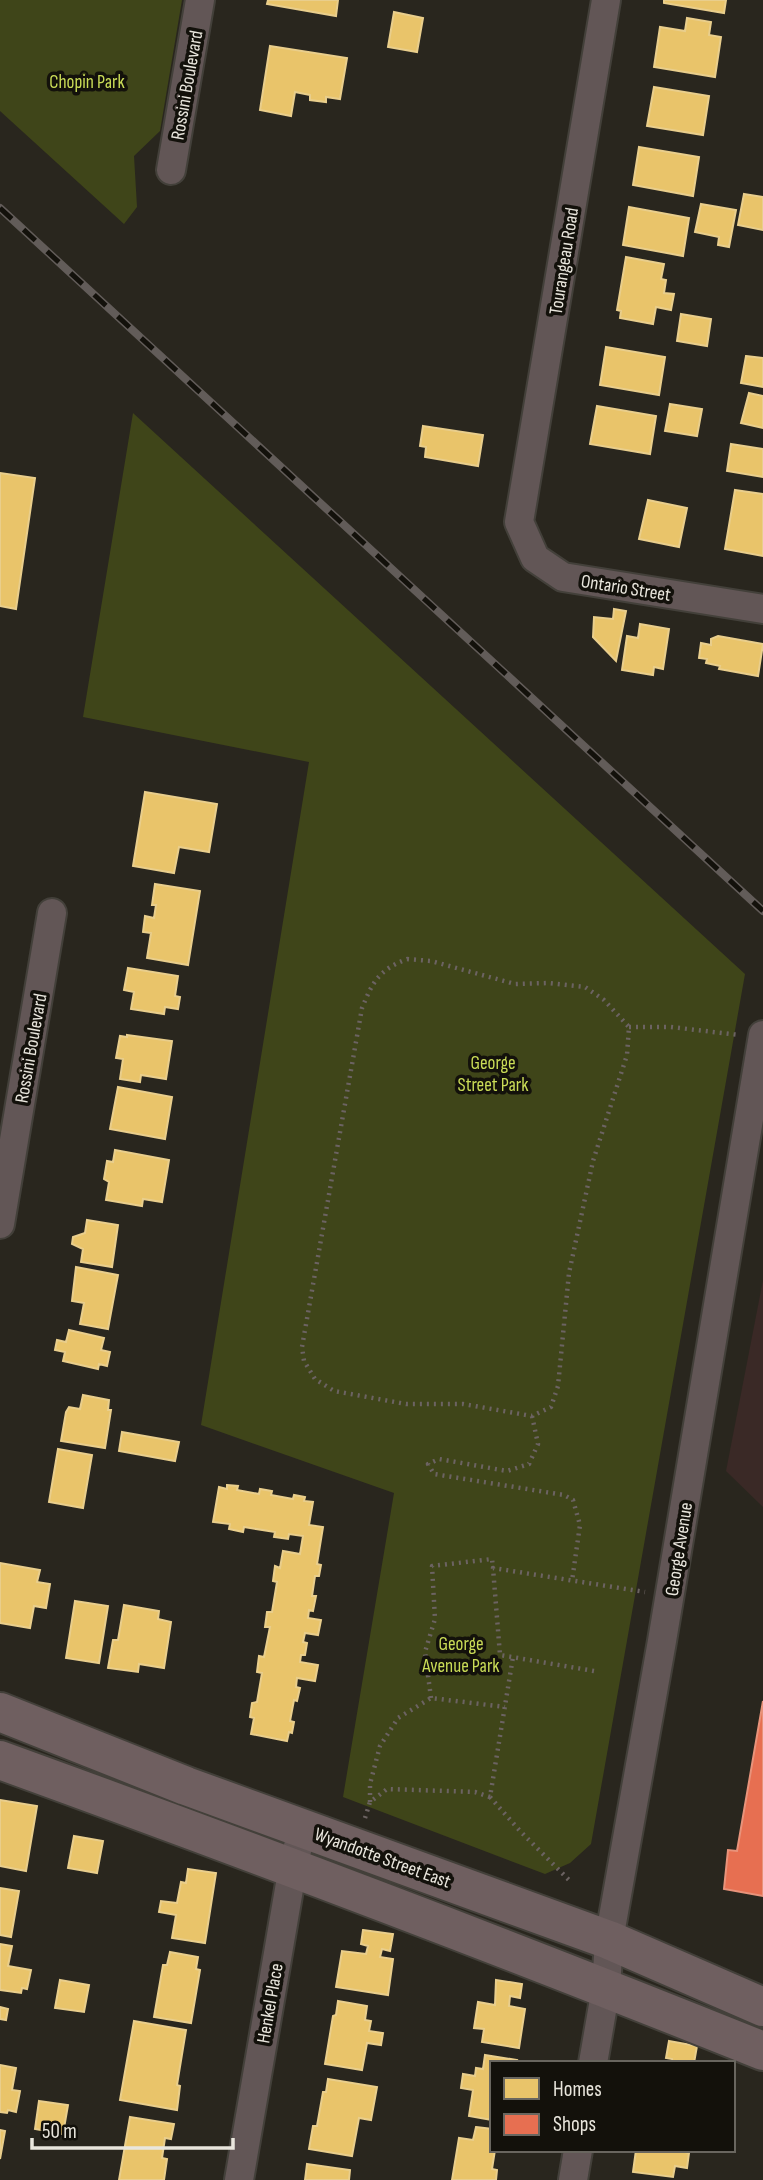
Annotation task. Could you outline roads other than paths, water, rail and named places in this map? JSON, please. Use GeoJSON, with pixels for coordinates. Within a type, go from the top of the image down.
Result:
{"type":"FeatureCollection","features":[{"type":"Feature","properties":{"kind":"main road","name":"Wyandotte Street East"},"geometry":{"type":"LineString","coordinates":[[0,1713],[186,1786],[609,1940],[763,2007]]}},
{"type":"Feature","properties":{"kind":"main road","name":"Wyandotte Street East"},"geometry":{"type":"LineString","coordinates":[[0,1759],[293,1866],[763,2051]]}},
{"type":"Feature","properties":{"kind":"street","name":"Rossini Boulevard"},"geometry":{"type":"LineString","coordinates":[[171,170],[200,0]]}},
{"type":"Feature","properties":{"kind":"street","name":"Tourangeau Road"},"geometry":{"type":"LineString","coordinates":[[519,522],[606,0]]}},
{"type":"Feature","properties":{"kind":"street","name":"Ontario Street"},"geometry":{"type":"LineString","coordinates":[[519,522],[535,558],[563,577],[763,609]]}},
{"type":"Feature","properties":{"kind":"street","name":"Rossini Boulevard"},"geometry":{"type":"LineString","coordinates":[[0,1224],[52,913]]}},
{"type":"Feature","properties":{"kind":"street","name":"George Avenue"},"geometry":{"type":"LineString","coordinates":[[593,2061],[606,1988],[609,1940],[669,1603],[753,1035]]}},
{"type":"Feature","properties":{"kind":"street","name":"Henkel Place"},"geometry":{"type":"LineString","coordinates":[[239,2180],[293,1866],[303,1827]]}},
{"type":"Feature","properties":{"kind":"street"},"geometry":{"type":"LineString","coordinates":[[573,2180],[579,2152]]}},
{"type":"Feature","properties":{"kind":"railway"},"geometry":{"type":"LineString","coordinates":[[0,208],[763,911]]}},
{"type":"Feature","properties":{"kind":"park label","name":"Chopin Park"},"geometry":{"type":"Point","coordinates":[87,81]}},
{"type":"Feature","properties":{"kind":"park label","name":"George Street Park"},"geometry":{"type":"Point","coordinates":[493,1073]}},
{"type":"Feature","properties":{"kind":"park label","name":"George Avenue Park"},"geometry":{"type":"Point","coordinates":[461,1654]}}]}
